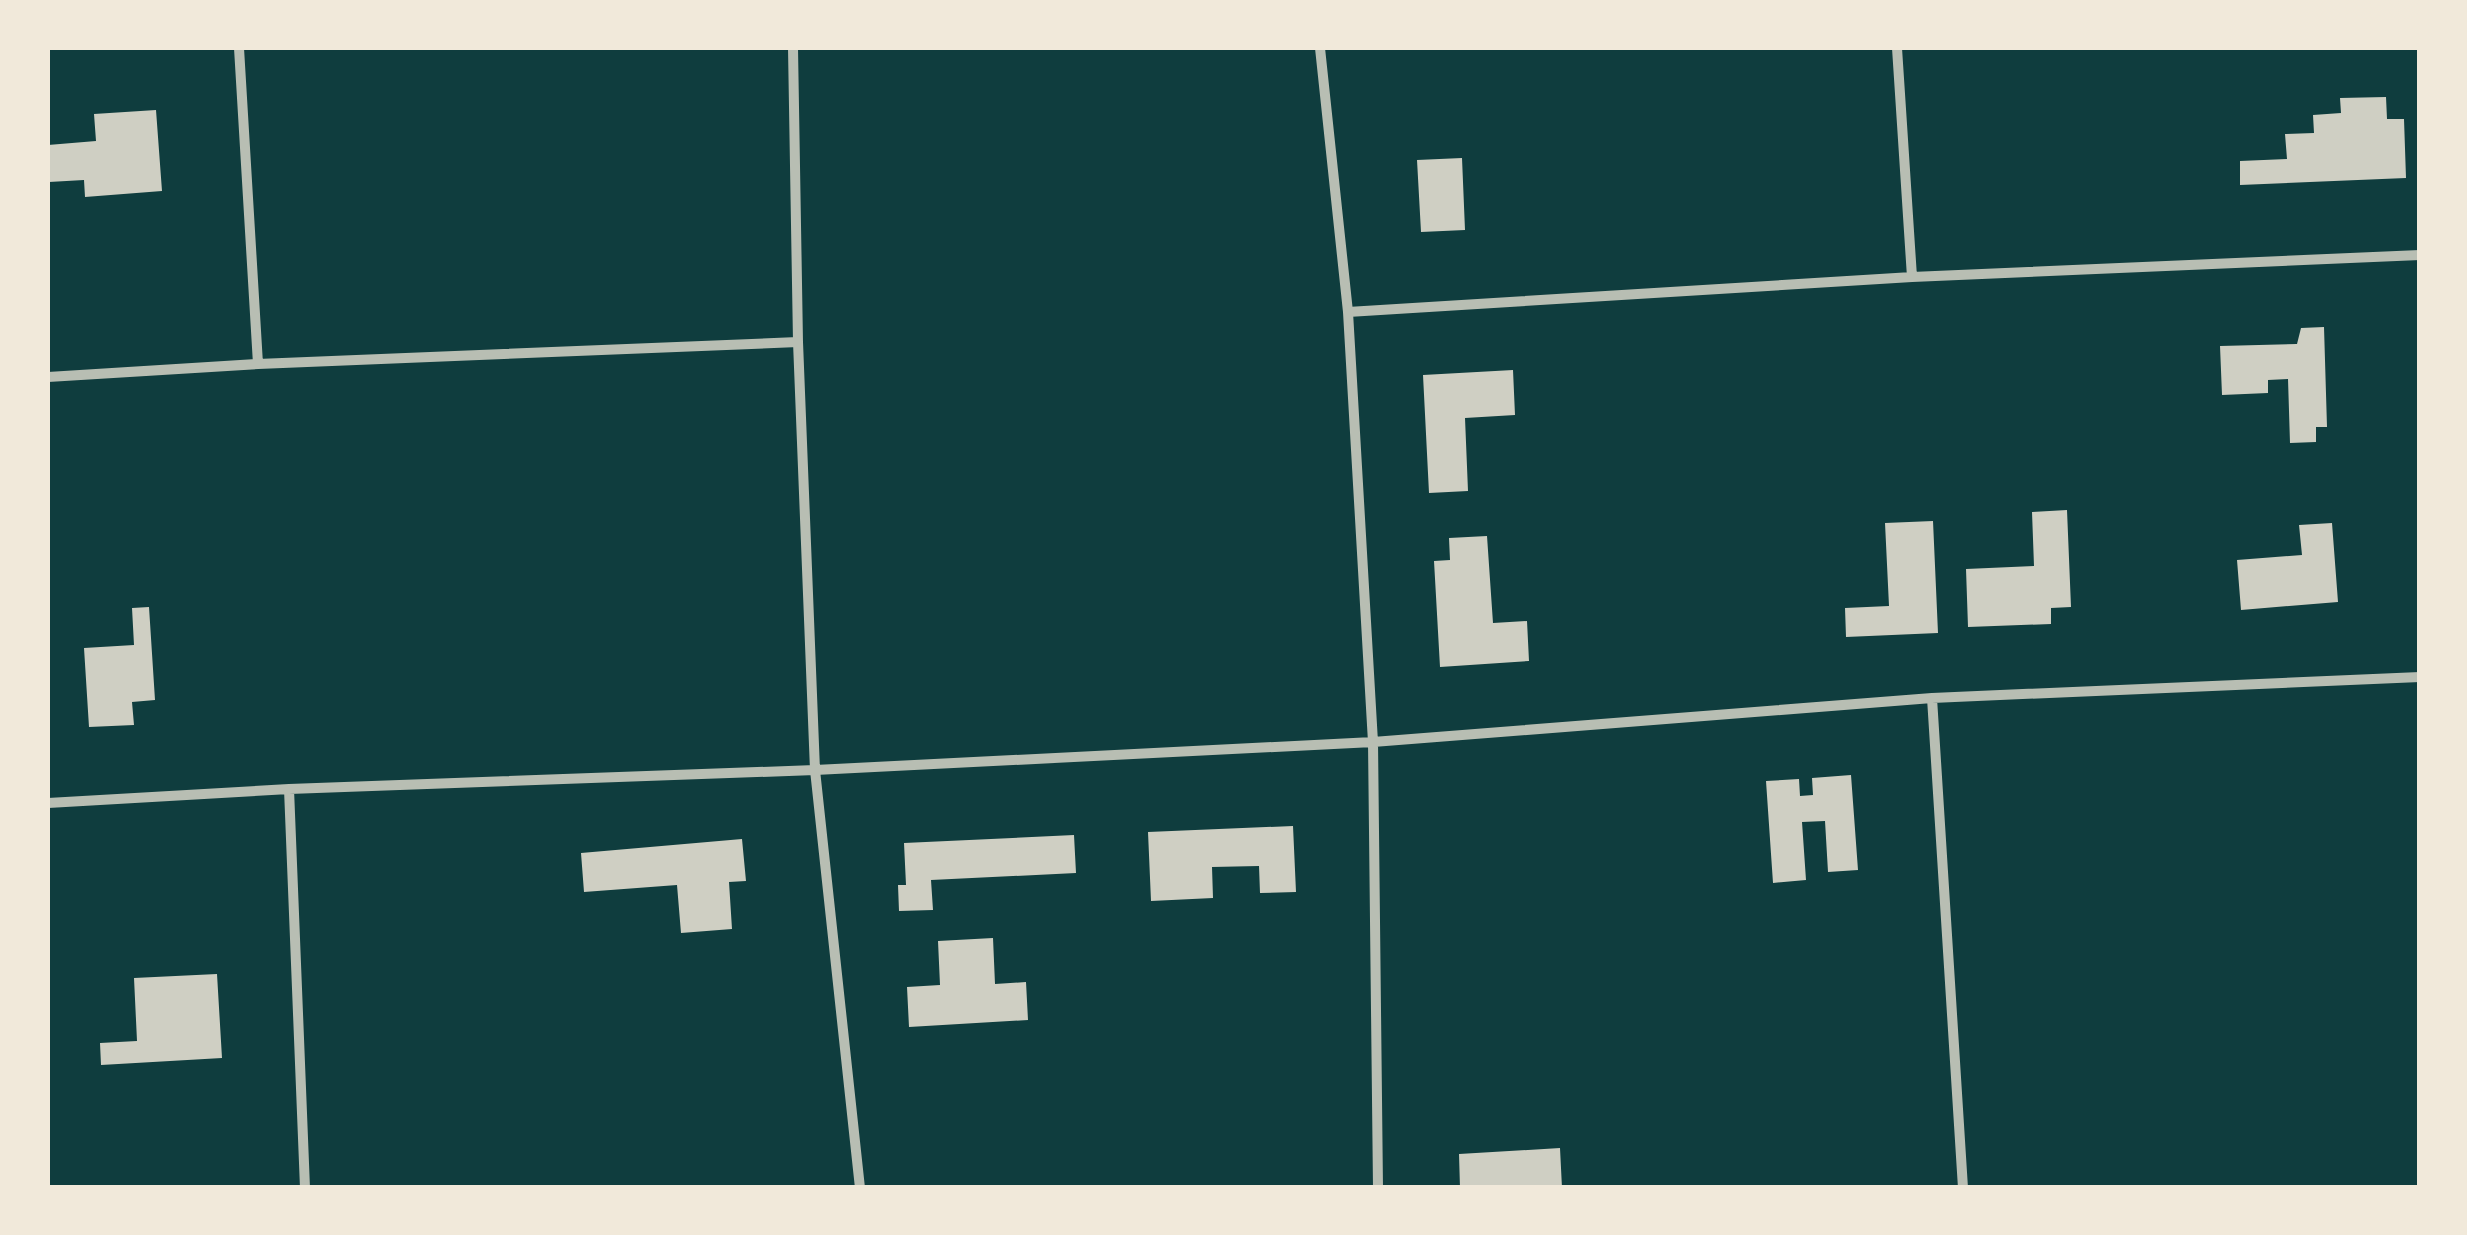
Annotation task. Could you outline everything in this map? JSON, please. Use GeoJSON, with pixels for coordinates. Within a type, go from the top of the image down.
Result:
{"type":"FeatureCollection","features":[{"type":"Feature","properties":{"kind":"street"},"geometry":{"type":"LineString","coordinates":[[239,48],[258,364]]}},
{"type":"Feature","properties":{"kind":"street"},"geometry":{"type":"LineString","coordinates":[[793,48],[798,342],[815,770],[860,1188]]}},
{"type":"Feature","properties":{"kind":"street"},"geometry":{"type":"LineString","coordinates":[[1320,48],[1348,312],[1373,742],[1378,1188]]}},
{"type":"Feature","properties":{"kind":"street"},"geometry":{"type":"LineString","coordinates":[[1896,48],[1912,277]]}},
{"type":"Feature","properties":{"kind":"street"},"geometry":{"type":"LineString","coordinates":[[1348,312],[1912,277],[2420,254]]}},
{"type":"Feature","properties":{"kind":"street"},"geometry":{"type":"LineString","coordinates":[[48,377],[258,364],[798,342]]}},
{"type":"Feature","properties":{"kind":"street"},"geometry":{"type":"LineString","coordinates":[[48,802],[1373,742],[1932,698],[2420,677]]}},
{"type":"Feature","properties":{"kind":"street"},"geometry":{"type":"LineString","coordinates":[[1932,698],[1963,1188]]}},
{"type":"Feature","properties":{"kind":"street"},"geometry":{"type":"LineString","coordinates":[[289,789],[304,1188]]}},
{"type":"Feature","properties":{"kind":"building"},"geometry":{"type":"Polygon","coordinates":[[[2386,97],[2387,119],[2404,119],[2406,178],[2240,185],[2240,161],[2287,159],[2285,134],[2314,133],[2313,115],[2341,113],[2340,98],[2386,97]]]}},
{"type":"Feature","properties":{"kind":"building"},"geometry":{"type":"Polygon","coordinates":[[[156,110],[162,191],[85,197],[84,180],[49,182],[48,145],[96,141],[94,114],[156,110]]]}},
{"type":"Feature","properties":{"kind":"building"},"geometry":{"type":"Polygon","coordinates":[[[1462,158],[1465,230],[1421,232],[1417,160],[1462,158]]]}},
{"type":"Feature","properties":{"kind":"building"},"geometry":{"type":"Polygon","coordinates":[[[2324,327],[2327,427],[2316,427],[2316,442],[2290,443],[2288,379],[2268,380],[2268,393],[2222,395],[2220,346],[2297,344],[2301,328],[2324,327]]]}},
{"type":"Feature","properties":{"kind":"building"},"geometry":{"type":"Polygon","coordinates":[[[1513,370],[1515,415],[1465,418],[1468,491],[1429,493],[1423,375],[1513,370]]]}},
{"type":"Feature","properties":{"kind":"building"},"geometry":{"type":"Polygon","coordinates":[[[2067,510],[2071,607],[2051,608],[2051,624],[1968,627],[1966,569],[2034,566],[2032,512],[2067,510]]]}},
{"type":"Feature","properties":{"kind":"building"},"geometry":{"type":"Polygon","coordinates":[[[1933,521],[1938,633],[1846,637],[1845,608],[1889,606],[1885,523],[1933,521]]]}},
{"type":"Feature","properties":{"kind":"building"},"geometry":{"type":"Polygon","coordinates":[[[2332,523],[2338,602],[2241,610],[2237,560],[2302,555],[2299,525],[2332,523]]]}},
{"type":"Feature","properties":{"kind":"building"},"geometry":{"type":"Polygon","coordinates":[[[1487,536],[1493,623],[1527,621],[1529,661],[1440,667],[1434,561],[1450,560],[1449,538],[1487,536]]]}},
{"type":"Feature","properties":{"kind":"building"},"geometry":{"type":"Polygon","coordinates":[[[149,607],[155,700],[132,702],[134,725],[89,727],[84,648],[134,645],[132,608],[149,607]]]}},
{"type":"Feature","properties":{"kind":"building"},"geometry":{"type":"Polygon","coordinates":[[[1851,775],[1858,870],[1828,872],[1825,821],[1802,822],[1806,880],[1773,883],[1766,781],[1799,779],[1800,796],[1813,795],[1812,778],[1851,775]]]}},
{"type":"Feature","properties":{"kind":"building"},"geometry":{"type":"Polygon","coordinates":[[[1293,826],[1296,892],[1260,893],[1259,866],[1212,867],[1213,898],[1151,901],[1148,832],[1293,826]]]}},
{"type":"Feature","properties":{"kind":"building"},"geometry":{"type":"Polygon","coordinates":[[[1074,835],[1076,873],[931,880],[933,910],[899,911],[898,885],[906,885],[904,843],[1074,835]]]}},
{"type":"Feature","properties":{"kind":"building"},"geometry":{"type":"Polygon","coordinates":[[[742,839],[746,881],[729,882],[732,929],[681,933],[677,885],[584,892],[581,853],[742,839]]]}},
{"type":"Feature","properties":{"kind":"building"},"geometry":{"type":"Polygon","coordinates":[[[993,938],[995,984],[1026,982],[1028,1020],[909,1027],[907,987],[940,985],[938,941],[993,938]]]}},
{"type":"Feature","properties":{"kind":"building"},"geometry":{"type":"Polygon","coordinates":[[[217,974],[222,1058],[101,1065],[100,1043],[137,1041],[134,978],[217,974]]]}},
{"type":"Feature","properties":{"kind":"building"},"geometry":{"type":"Polygon","coordinates":[[[1560,1148],[1562,1188],[1460,1188],[1459,1154],[1560,1148]]]}}]}
